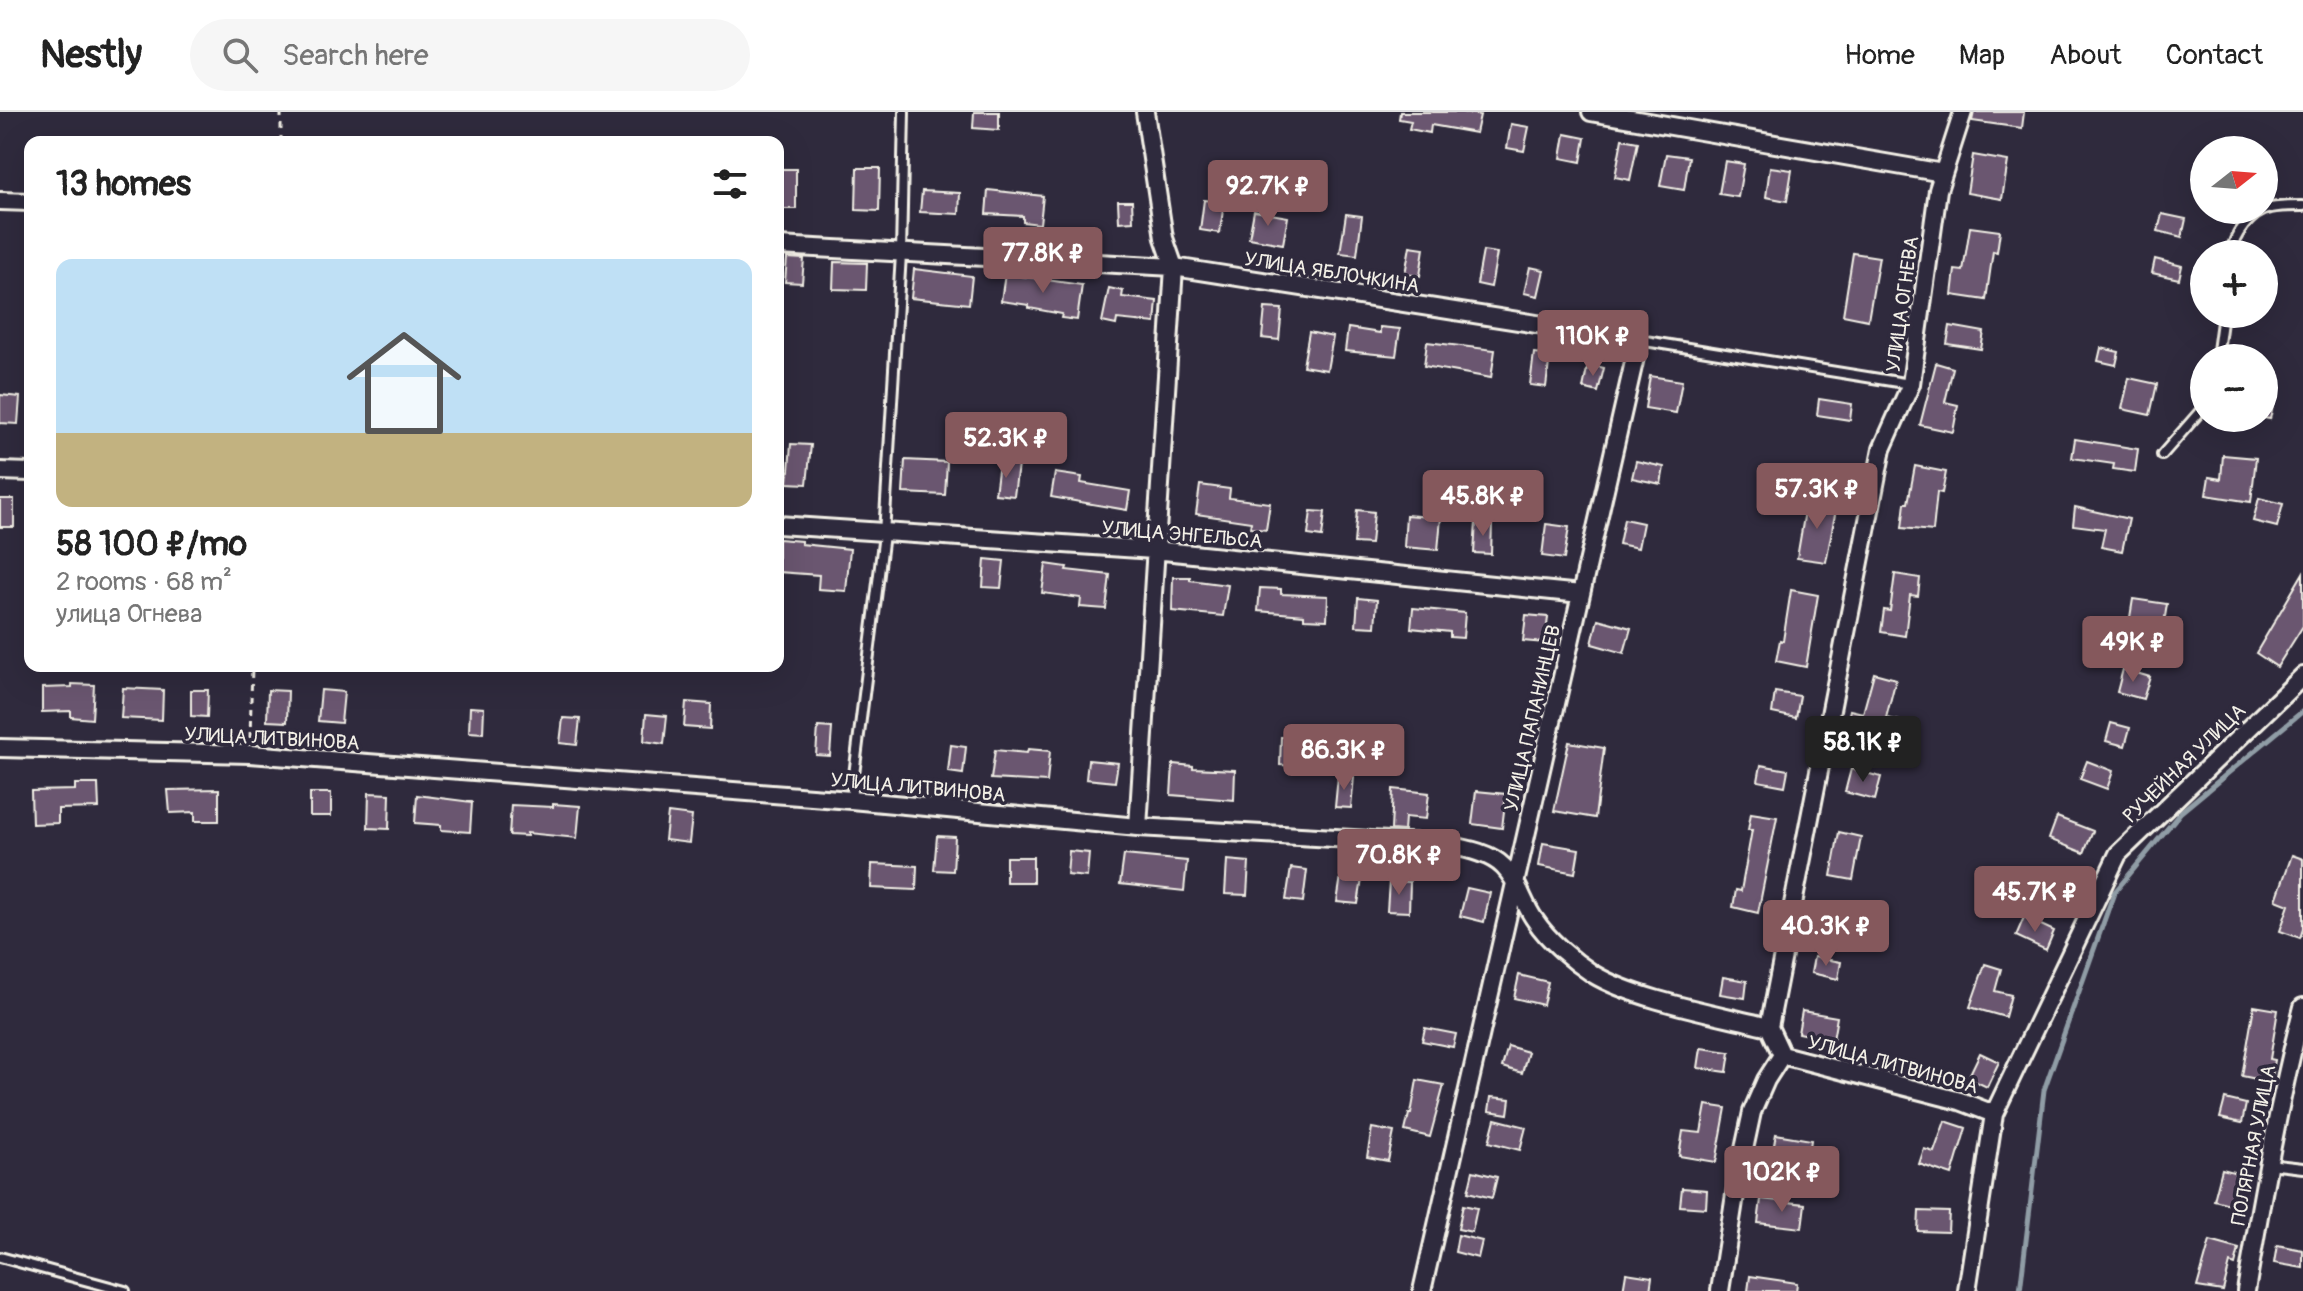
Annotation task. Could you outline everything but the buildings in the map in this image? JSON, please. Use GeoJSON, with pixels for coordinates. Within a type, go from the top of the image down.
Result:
{"type":"FeatureCollection","features":[{"type":"Feature","properties":{"kind":"street"},"geometry":{"type":"LineString","coordinates":[[1138,827],[1174,267],[1164,238],[1145,112]]}},
{"type":"Feature","properties":{"kind":"street"},"geometry":{"type":"LineString","coordinates":[[1591,112],[1943,173]]}},
{"type":"Feature","properties":{"kind":"street","name":"УЛИЦА ОГНЕВА"},"geometry":{"type":"LineString","coordinates":[[1769,1027],[1882,449],[1911,384],[1943,173],[1963,112]]}},
{"type":"Feature","properties":{"kind":"street"},"geometry":{"type":"LineString","coordinates":[[0,201],[24,202]]}},
{"type":"Feature","properties":{"kind":"street","name":"УЛИЦА ЯБЛОЧКИНА"},"geometry":{"type":"LineString","coordinates":[[784,246],[1174,267],[1639,340]]}},
{"type":"Feature","properties":{"kind":"street","name":"УЛИЦА ПАПАНИНЦЕВ"},"geometry":{"type":"LineString","coordinates":[[1422,1291],[1639,340]]}},
{"type":"Feature","properties":{"kind":"street"},"geometry":{"type":"LineString","coordinates":[[0,471],[24,472]]}},
{"type":"Feature","properties":{"kind":"street","name":"УЛИЦА ЭНГЕЛЬСА"},"geometry":{"type":"LineString","coordinates":[[784,526],[1154,550],[1581,594]]}},
{"type":"Feature","properties":{"kind":"street","name":"РУЧЕЙНАЯ УЛИЦА"},"geometry":{"type":"LineString","coordinates":[[1967,1291],[1994,1114],[2118,854],[2303,676]]}},
{"type":"Feature","properties":{"kind":"street","name":"УЛИЦА ЛИТВИНОВА"},"geometry":{"type":"LineString","coordinates":[[0,748],[250,754],[851,800],[1138,827],[1442,844],[1465,849],[1503,866],[1535,921],[1552,940],[1592,973],[1620,987],[1769,1027]]}},
{"type":"Feature","properties":{"kind":"street","name":"ПОЛЯРНАЯ УЛИЦА"},"geometry":{"type":"LineString","coordinates":[[2246,1291],[2267,1164],[2303,1007]]}},
{"type":"Feature","properties":{"kind":"street"},"geometry":{"type":"LineString","coordinates":[[1720,1291],[1737,1182],[1752,1112],[1766,1080],[1782,1055],[1769,1027]]}},
{"type":"Feature","properties":{"kind":"street","name":"УЛИЦА ЛИТВИНОВА"},"geometry":{"type":"LineString","coordinates":[[1782,1055],[1960,1101],[1994,1114]]}},
{"type":"Feature","properties":{"kind":"lane"},"geometry":{"type":"LineString","coordinates":[[851,800],[884,534],[901,254],[904,112]]}},
{"type":"Feature","properties":{"kind":"lane"},"geometry":{"type":"LineString","coordinates":[[2235,240],[2245,224],[2267,208],[2303,206]]}},
{"type":"Feature","properties":{"kind":"lane"},"geometry":{"type":"LineString","coordinates":[[1639,340],[1911,384]]}},
{"type":"Feature","properties":{"kind":"lane"},"geometry":{"type":"LineString","coordinates":[[2162,455],[2190,423]]}},
{"type":"Feature","properties":{"kind":"lane"},"geometry":{"type":"LineString","coordinates":[[2267,1164],[2303,1168]]}},
{"type":"Feature","properties":{"kind":"lane"},"geometry":{"type":"LineString","coordinates":[[0,1257],[125,1291]]}},
{"type":"Feature","properties":{"kind":"path"},"geometry":{"type":"LineString","coordinates":[[281,112],[281,136]]}},
{"type":"Feature","properties":{"kind":"path"},"geometry":{"type":"LineString","coordinates":[[250,754],[252,672]]}},
{"type":"Feature","properties":{"kind":"waterway"},"geometry":{"type":"LineString","coordinates":[[2020,1291],[2044,1090],[2114,893],[2181,812],[2303,711]]}}]}
